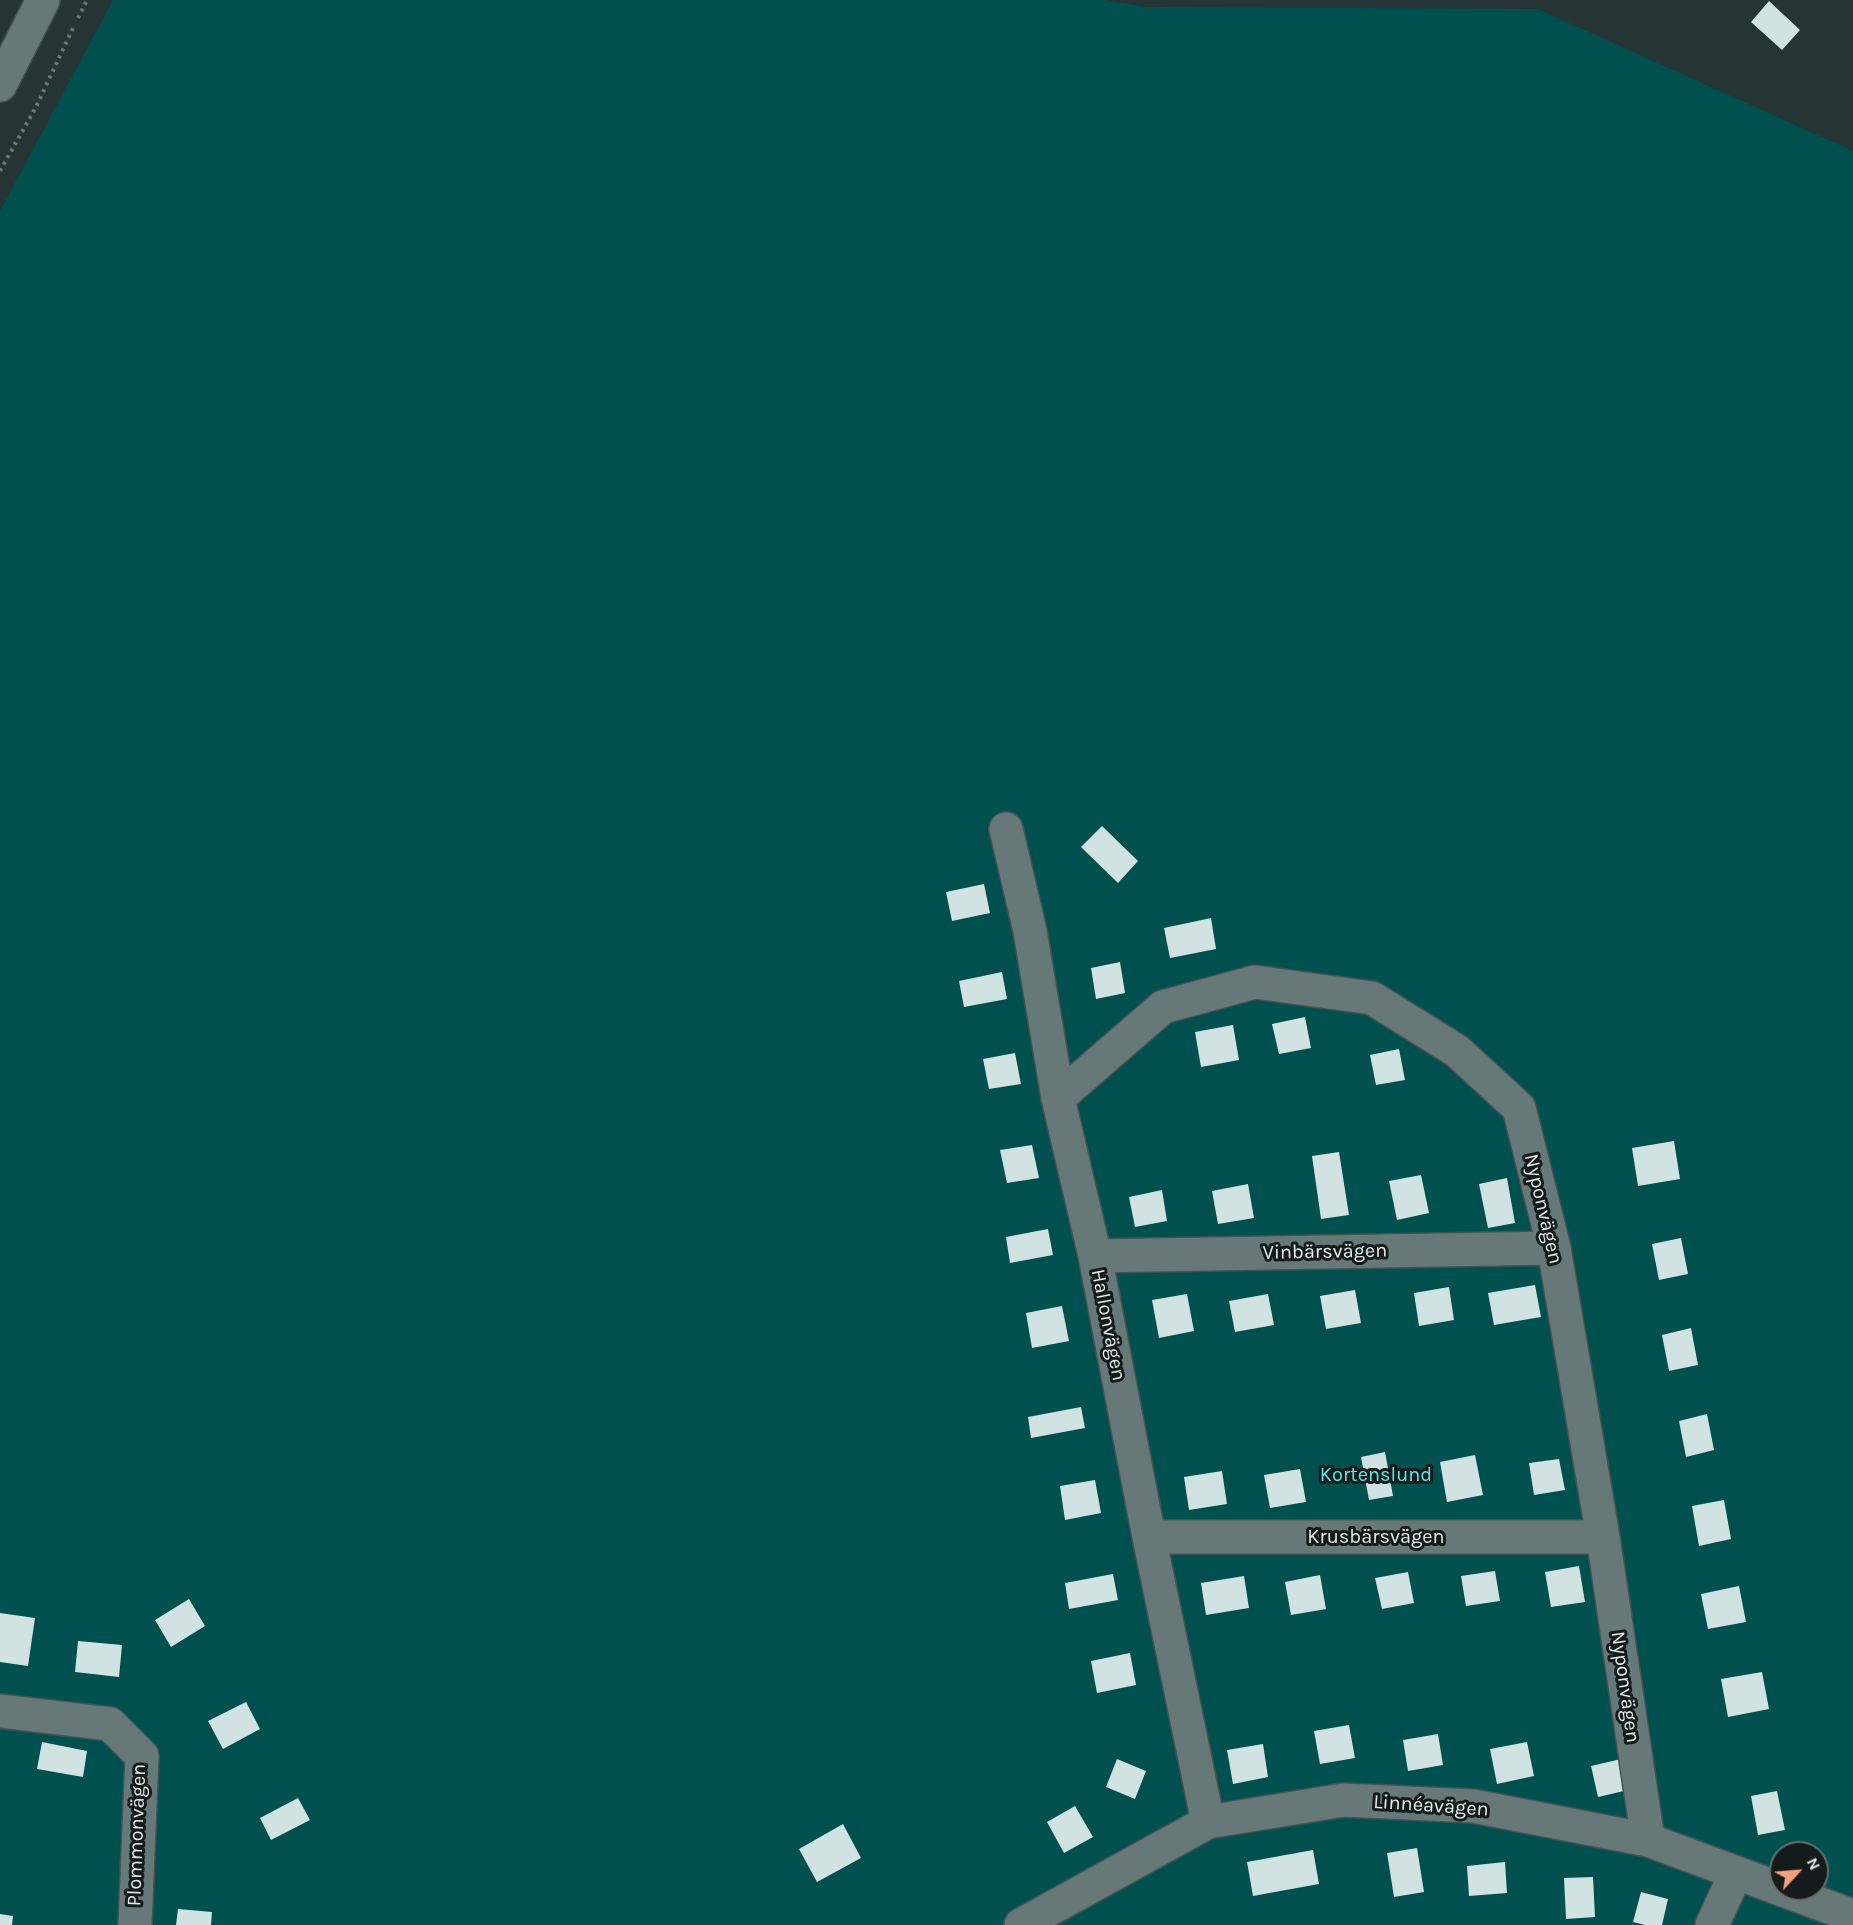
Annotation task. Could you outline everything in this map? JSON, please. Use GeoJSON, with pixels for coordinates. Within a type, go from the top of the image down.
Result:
{"type":"FeatureCollection","features":[{"type":"Feature","properties":{"kind":"street"},"geometry":{"type":"LineString","coordinates":[[0,85],[43,0]]}},
{"type":"Feature","properties":{"kind":"street","name":"Hallonvägen"},"geometry":{"type":"LineString","coordinates":[[1006,829],[1030,931],[1058,1098],[1095,1256],[1149,1537],[1208,1822]]}},
{"type":"Feature","properties":{"kind":"street","name":"Nyponvägen"},"geometry":{"type":"LineString","coordinates":[[1058,1098],[1163,1007],[1255,982],[1372,998],[1458,1051],[1519,1108],[1554,1248],[1603,1537],[1648,1840]]}},
{"type":"Feature","properties":{"kind":"street","name":"Vinbärsvägen"},"geometry":{"type":"LineString","coordinates":[[1095,1256],[1554,1248]]}},
{"type":"Feature","properties":{"kind":"street","name":"Krusbärsvägen"},"geometry":{"type":"LineString","coordinates":[[1149,1537],[1603,1537]]}},
{"type":"Feature","properties":{"kind":"street","name":"Plommonvägen"},"geometry":{"type":"LineString","coordinates":[[0,1711],[110,1724],[142,1756],[135,1925]]}},
{"type":"Feature","properties":{"kind":"street","name":"Linnéavägen"},"geometry":{"type":"LineString","coordinates":[[1021,1925],[1208,1822],[1343,1800],[1473,1806],[1648,1840],[1853,1916]]}},
{"type":"Feature","properties":{"kind":"street"},"geometry":{"type":"LineString","coordinates":[[1712,1925],[1736,1873]]}},
{"type":"Feature","properties":{"kind":"path"},"geometry":{"type":"LineString","coordinates":[[0,171],[36,106],[87,0]]}},
{"type":"Feature","properties":{"kind":"green space","name":"Kortenslund"},"geometry":{"type":"Polygon","coordinates":[[[113,0],[1105,0],[1147,7],[1538,9],[1853,151],[1853,1925],[0,1925],[0,211],[113,0]]]}},
{"type":"Feature","properties":{"kind":"building"},"geometry":{"type":"Polygon","coordinates":[[[1769,1],[1800,30],[1782,50],[1751,22],[1769,1]]]}},
{"type":"Feature","properties":{"kind":"building"},"geometry":{"type":"Polygon","coordinates":[[[1102,826],[1138,861],[1118,883],[1081,847],[1102,826]]]}},
{"type":"Feature","properties":{"kind":"building"},"geometry":{"type":"Polygon","coordinates":[[[984,884],[990,913],[952,921],[946,892],[984,884]]]}},
{"type":"Feature","properties":{"kind":"building"},"geometry":{"type":"Polygon","coordinates":[[[1211,918],[1216,949],[1170,958],[1164,928],[1211,918]]]}},
{"type":"Feature","properties":{"kind":"building"},"geometry":{"type":"Polygon","coordinates":[[[1120,962],[1125,993],[1096,999],[1091,968],[1120,962]]]}},
{"type":"Feature","properties":{"kind":"building"},"geometry":{"type":"Polygon","coordinates":[[[1002,972],[1007,999],[964,1007],[959,981],[1002,972]]]}},
{"type":"Feature","properties":{"kind":"building"},"geometry":{"type":"Polygon","coordinates":[[[1305,1017],[1311,1048],[1279,1054],[1272,1024],[1305,1017]]]}},
{"type":"Feature","properties":{"kind":"building"},"geometry":{"type":"Polygon","coordinates":[[[1233,1025],[1239,1060],[1201,1067],[1195,1032],[1233,1025]]]}},
{"type":"Feature","properties":{"kind":"building"},"geometry":{"type":"Polygon","coordinates":[[[1399,1049],[1405,1080],[1376,1085],[1370,1055],[1399,1049]]]}},
{"type":"Feature","properties":{"kind":"building"},"geometry":{"type":"Polygon","coordinates":[[[1015,1053],[1021,1084],[989,1089],[983,1059],[1015,1053]]]}},
{"type":"Feature","properties":{"kind":"building"},"geometry":{"type":"Polygon","coordinates":[[[1674,1141],[1680,1179],[1638,1186],[1632,1148],[1674,1141]]]}},
{"type":"Feature","properties":{"kind":"building"},"geometry":{"type":"Polygon","coordinates":[[[1032,1145],[1039,1178],[1007,1183],[1000,1150],[1032,1145]]]}},
{"type":"Feature","properties":{"kind":"building"},"geometry":{"type":"Polygon","coordinates":[[[1339,1152],[1349,1215],[1321,1219],[1312,1156],[1339,1152]]]}},
{"type":"Feature","properties":{"kind":"building"},"geometry":{"type":"Polygon","coordinates":[[[1421,1175],[1429,1213],[1397,1220],[1389,1181],[1421,1175]]]}},
{"type":"Feature","properties":{"kind":"building"},"geometry":{"type":"Polygon","coordinates":[[[1507,1178],[1515,1223],[1488,1228],[1479,1184],[1507,1178]]]}},
{"type":"Feature","properties":{"kind":"building"},"geometry":{"type":"Polygon","coordinates":[[[1248,1184],[1254,1218],[1218,1224],[1212,1191],[1248,1184]]]}},
{"type":"Feature","properties":{"kind":"building"},"geometry":{"type":"Polygon","coordinates":[[[1162,1190],[1167,1221],[1135,1227],[1129,1197],[1162,1190]]]}},
{"type":"Feature","properties":{"kind":"building"},"geometry":{"type":"Polygon","coordinates":[[[1048,1229],[1053,1255],[1010,1263],[1006,1237],[1048,1229]]]}},
{"type":"Feature","properties":{"kind":"building"},"geometry":{"type":"Polygon","coordinates":[[[1681,1238],[1688,1274],[1659,1280],[1652,1244],[1681,1238]]]}},
{"type":"Feature","properties":{"kind":"building"},"geometry":{"type":"Polygon","coordinates":[[[1535,1285],[1541,1317],[1494,1325],[1488,1293],[1535,1285]]]}},
{"type":"Feature","properties":{"kind":"building"},"geometry":{"type":"Polygon","coordinates":[[[1449,1287],[1454,1320],[1419,1326],[1414,1293],[1449,1287]]]}},
{"type":"Feature","properties":{"kind":"building"},"geometry":{"type":"Polygon","coordinates":[[[1355,1290],[1361,1323],[1326,1329],[1320,1296],[1355,1290]]]}},
{"type":"Feature","properties":{"kind":"building"},"geometry":{"type":"Polygon","coordinates":[[[1187,1294],[1194,1331],[1159,1338],[1152,1300],[1187,1294]]]}},
{"type":"Feature","properties":{"kind":"building"},"geometry":{"type":"Polygon","coordinates":[[[1268,1294],[1274,1325],[1235,1332],[1229,1301],[1268,1294]]]}},
{"type":"Feature","properties":{"kind":"building"},"geometry":{"type":"Polygon","coordinates":[[[1062,1306],[1069,1341],[1032,1348],[1026,1313],[1062,1306]]]}},
{"type":"Feature","properties":{"kind":"building"},"geometry":{"type":"Polygon","coordinates":[[[1691,1328],[1698,1365],[1669,1371],[1662,1335],[1691,1328]]]}},
{"type":"Feature","properties":{"kind":"building"},"geometry":{"type":"Polygon","coordinates":[[[1081,1407],[1085,1428],[1031,1438],[1028,1417],[1081,1407]]]}},
{"type":"Feature","properties":{"kind":"building"},"geometry":{"type":"Polygon","coordinates":[[[1707,1414],[1714,1450],[1686,1457],[1679,1421],[1707,1414]]]}},
{"type":"Feature","properties":{"kind":"building"},"geometry":{"type":"Polygon","coordinates":[[[1385,1452],[1393,1496],[1369,1500],[1361,1457],[1385,1452]]]}},
{"type":"Feature","properties":{"kind":"building"},"geometry":{"type":"Polygon","coordinates":[[[1475,1455],[1483,1495],[1447,1502],[1440,1462],[1475,1455]]]}},
{"type":"Feature","properties":{"kind":"building"},"geometry":{"type":"Polygon","coordinates":[[[1559,1459],[1565,1490],[1534,1495],[1529,1463],[1559,1459]]]}},
{"type":"Feature","properties":{"kind":"building"},"geometry":{"type":"Polygon","coordinates":[[[1300,1469],[1306,1502],[1270,1508],[1264,1475],[1300,1469]]]}},
{"type":"Feature","properties":{"kind":"building"},"geometry":{"type":"Polygon","coordinates":[[[1222,1471],[1227,1504],[1189,1510],[1184,1477],[1222,1471]]]}},
{"type":"Feature","properties":{"kind":"building"},"geometry":{"type":"Polygon","coordinates":[[[1095,1480],[1101,1513],[1065,1520],[1060,1486],[1095,1480]]]}},
{"type":"Feature","properties":{"kind":"building"},"geometry":{"type":"Polygon","coordinates":[[[1724,1500],[1731,1539],[1699,1546],[1692,1506],[1724,1500]]]}},
{"type":"Feature","properties":{"kind":"building"},"geometry":{"type":"Polygon","coordinates":[[[1579,1566],[1585,1602],[1551,1607],[1545,1572],[1579,1566]]]}},
{"type":"Feature","properties":{"kind":"building"},"geometry":{"type":"Polygon","coordinates":[[[1495,1571],[1500,1601],[1466,1606],[1461,1576],[1495,1571]]]}},
{"type":"Feature","properties":{"kind":"building"},"geometry":{"type":"Polygon","coordinates":[[[1408,1572],[1414,1603],[1382,1609],[1375,1578],[1408,1572]]]}},
{"type":"Feature","properties":{"kind":"building"},"geometry":{"type":"Polygon","coordinates":[[[1113,1574],[1118,1600],[1069,1609],[1065,1583],[1113,1574]]]}},
{"type":"Feature","properties":{"kind":"building"},"geometry":{"type":"Polygon","coordinates":[[[1320,1575],[1326,1609],[1291,1615],[1285,1582],[1320,1575]]]}},
{"type":"Feature","properties":{"kind":"building"},"geometry":{"type":"Polygon","coordinates":[[[1244,1576],[1249,1608],[1206,1615],[1201,1583],[1244,1576]]]}},
{"type":"Feature","properties":{"kind":"building"},"geometry":{"type":"Polygon","coordinates":[[[1739,1586],[1746,1622],[1708,1629],[1701,1594],[1739,1586]]]}},
{"type":"Feature","properties":{"kind":"building"},"geometry":{"type":"Polygon","coordinates":[[[189,1599],[205,1626],[171,1647],[155,1620],[189,1599]]]}},
{"type":"Feature","properties":{"kind":"building"},"geometry":{"type":"Polygon","coordinates":[[[0,1613],[35,1618],[28,1666],[0,1662],[0,1613]]]}},
{"type":"Feature","properties":{"kind":"building"},"geometry":{"type":"Polygon","coordinates":[[[78,1641],[122,1645],[119,1677],[75,1672],[78,1641]]]}},
{"type":"Feature","properties":{"kind":"building"},"geometry":{"type":"Polygon","coordinates":[[[1130,1653],[1136,1685],[1097,1693],[1091,1661],[1130,1653]]]}},
{"type":"Feature","properties":{"kind":"building"},"geometry":{"type":"Polygon","coordinates":[[[1762,1672],[1769,1709],[1728,1717],[1721,1679],[1762,1672]]]}},
{"type":"Feature","properties":{"kind":"building"},"geometry":{"type":"Polygon","coordinates":[[[246,1702],[260,1729],[223,1749],[208,1721],[246,1702]]]}},
{"type":"Feature","properties":{"kind":"building"},"geometry":{"type":"Polygon","coordinates":[[[1349,1725],[1355,1758],[1320,1764],[1314,1731],[1349,1725]]]}},
{"type":"Feature","properties":{"kind":"building"},"geometry":{"type":"Polygon","coordinates":[[[1438,1734],[1443,1765],[1408,1771],[1403,1740],[1438,1734]]]}},
{"type":"Feature","properties":{"kind":"building"},"geometry":{"type":"Polygon","coordinates":[[[42,1742],[87,1751],[83,1777],[37,1769],[42,1742]]]}},
{"type":"Feature","properties":{"kind":"building"},"geometry":{"type":"Polygon","coordinates":[[[1527,1742],[1534,1776],[1497,1784],[1490,1749],[1527,1742]]]}},
{"type":"Feature","properties":{"kind":"building"},"geometry":{"type":"Polygon","coordinates":[[[1263,1744],[1268,1777],[1233,1784],[1227,1750],[1263,1744]]]}},
{"type":"Feature","properties":{"kind":"building"},"geometry":{"type":"Polygon","coordinates":[[[1117,1759],[1146,1771],[1135,1799],[1106,1787],[1117,1759]]]}},
{"type":"Feature","properties":{"kind":"building"},"geometry":{"type":"Polygon","coordinates":[[[1621,1759],[1628,1790],[1598,1797],[1591,1766],[1621,1759]]]}},
{"type":"Feature","properties":{"kind":"building"},"geometry":{"type":"Polygon","coordinates":[[[1777,1791],[1785,1830],[1758,1835],[1751,1796],[1777,1791]]]}},
{"type":"Feature","properties":{"kind":"building"},"geometry":{"type":"Polygon","coordinates":[[[298,1798],[310,1820],[271,1840],[260,1818],[298,1798]]]}},
{"type":"Feature","properties":{"kind":"building"},"geometry":{"type":"Polygon","coordinates":[[[1075,1806],[1093,1837],[1064,1853],[1047,1822],[1075,1806]]]}},
{"type":"Feature","properties":{"kind":"building"},"geometry":{"type":"Polygon","coordinates":[[[843,1824],[861,1858],[817,1882],[799,1849],[843,1824]]]}},
{"type":"Feature","properties":{"kind":"building"},"geometry":{"type":"Polygon","coordinates":[[[1417,1848],[1424,1892],[1394,1897],[1387,1853],[1417,1848]]]}},
{"type":"Feature","properties":{"kind":"building"},"geometry":{"type":"Polygon","coordinates":[[[1313,1850],[1319,1884],[1253,1896],[1247,1862],[1313,1850]]]}},
{"type":"Feature","properties":{"kind":"building"},"geometry":{"type":"Polygon","coordinates":[[[1505,1862],[1507,1893],[1469,1896],[1467,1866],[1505,1862]]]}},
{"type":"Feature","properties":{"kind":"building"},"geometry":{"type":"Polygon","coordinates":[[[1593,1877],[1595,1917],[1566,1919],[1564,1878],[1593,1877]]]}},
{"type":"Feature","properties":{"kind":"building"},"geometry":{"type":"Polygon","coordinates":[[[1641,1892],[1668,1899],[1662,1925],[1633,1922],[1641,1892]]]}},
{"type":"Feature","properties":{"kind":"building"},"geometry":{"type":"Polygon","coordinates":[[[178,1909],[212,1912],[211,1925],[176,1925],[178,1909]]]}},
{"type":"Feature","properties":{"kind":"building"},"geometry":{"type":"Polygon","coordinates":[[[0,1914],[13,1916],[12,1925],[0,1925],[0,1914]]]}}]}
